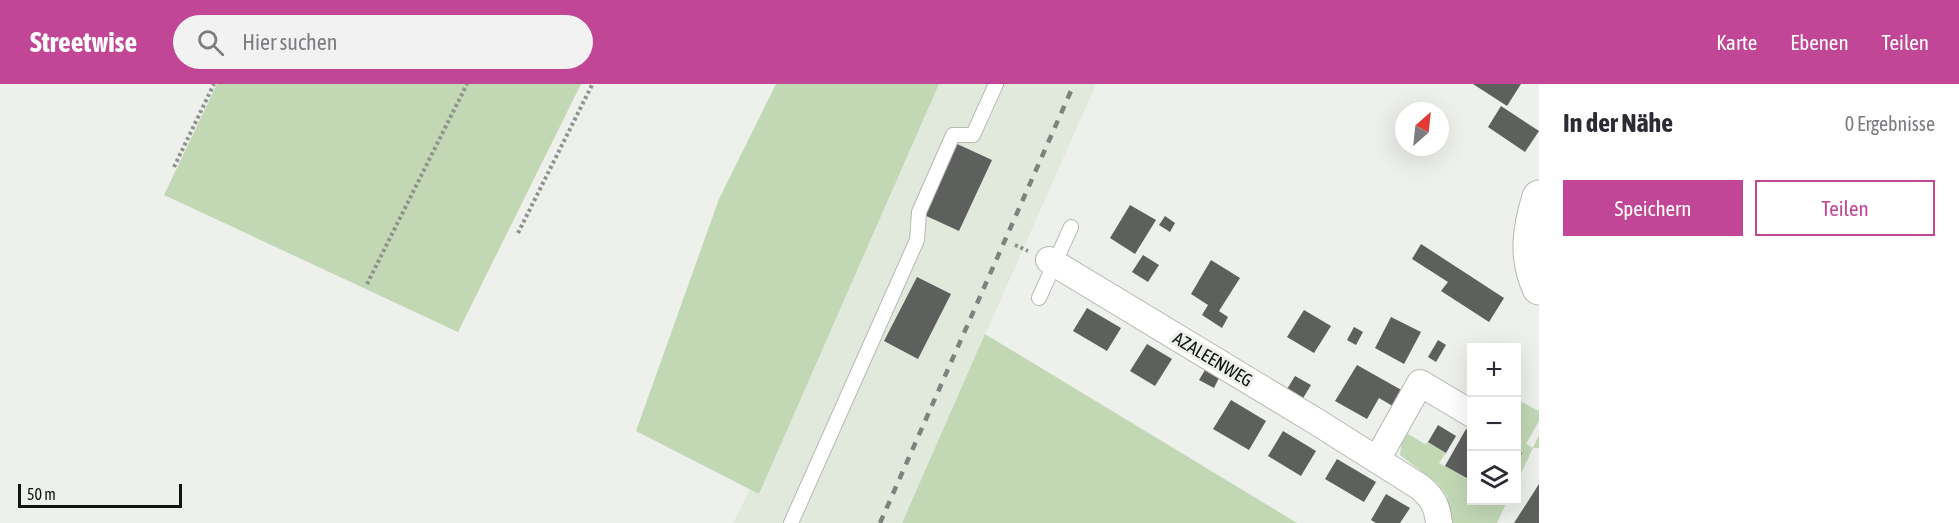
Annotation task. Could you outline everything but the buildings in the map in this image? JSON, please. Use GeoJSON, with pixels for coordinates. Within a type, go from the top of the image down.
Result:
{"type":"FeatureCollection","features":[{"type":"Feature","properties":{"kind":"main road"},"geometry":{"type":"LineString","coordinates":[[1539,197],[1533,217],[1529,251],[1531,266],[1539,288]]}},
{"type":"Feature","properties":{"kind":"street","name":"AZALEENWEG"},"geometry":{"type":"LineString","coordinates":[[1052,262],[1378,458],[1431,497],[1436,504],[1439,523]]}},
{"type":"Feature","properties":{"kind":"street"},"geometry":{"type":"LineString","coordinates":[[1378,458],[1420,383],[1467,411]]}},
{"type":"Feature","properties":{"kind":"lane"},"geometry":{"type":"LineString","coordinates":[[791,523],[917,240],[919,212],[953,135],[973,135],[996,84]]}},
{"type":"Feature","properties":{"kind":"lane"},"geometry":{"type":"LineString","coordinates":[[1038,298],[1052,262],[1071,227]]}},
{"type":"Feature","properties":{"kind":"path"},"geometry":{"type":"LineString","coordinates":[[174,167],[214,84]]}},
{"type":"Feature","properties":{"kind":"path"},"geometry":{"type":"LineString","coordinates":[[367,284],[467,84]]}},
{"type":"Feature","properties":{"kind":"path"},"geometry":{"type":"LineString","coordinates":[[518,233],[592,84]]}},
{"type":"Feature","properties":{"kind":"shaded area"},"geometry":{"type":"Polygon","coordinates":[[[939,84],[1096,84],[902,523],[733,523],[750,489],[759,494],[939,84]]]}},
{"type":"Feature","properties":{"kind":"green space"},"geometry":{"type":"Polygon","coordinates":[[[217,84],[581,84],[458,332],[164,195],[217,84]]]}},
{"type":"Feature","properties":{"kind":"green space"},"geometry":{"type":"Polygon","coordinates":[[[776,84],[939,84],[759,494],[636,431],[719,199],[776,84]]]}},
{"type":"Feature","properties":{"kind":"green space"},"geometry":{"type":"Polygon","coordinates":[[[985,334],[1297,523],[902,523],[985,334]]]}},
{"type":"Feature","properties":{"kind":"green space"},"geometry":{"type":"Polygon","coordinates":[[[1521,402],[1539,411],[1539,421],[1526,444],[1533,448],[1521,474],[1521,402]]]}},
{"type":"Feature","properties":{"kind":"green space"},"geometry":{"type":"Polygon","coordinates":[[[1408,434],[1446,453],[1439,463],[1467,479],[1467,505],[1505,505],[1497,523],[1451,523],[1447,496],[1437,483],[1400,455],[1402,438],[1408,434]]]}},
{"type":"Feature","properties":{"kind":"green space"},"geometry":{"type":"Polygon","coordinates":[[[1539,435],[1539,448],[1533,448],[1539,435]]]}},
{"type":"Feature","properties":{"kind":"railway"},"geometry":{"type":"LineString","coordinates":[[880,523],[1074,84]]}}]}
